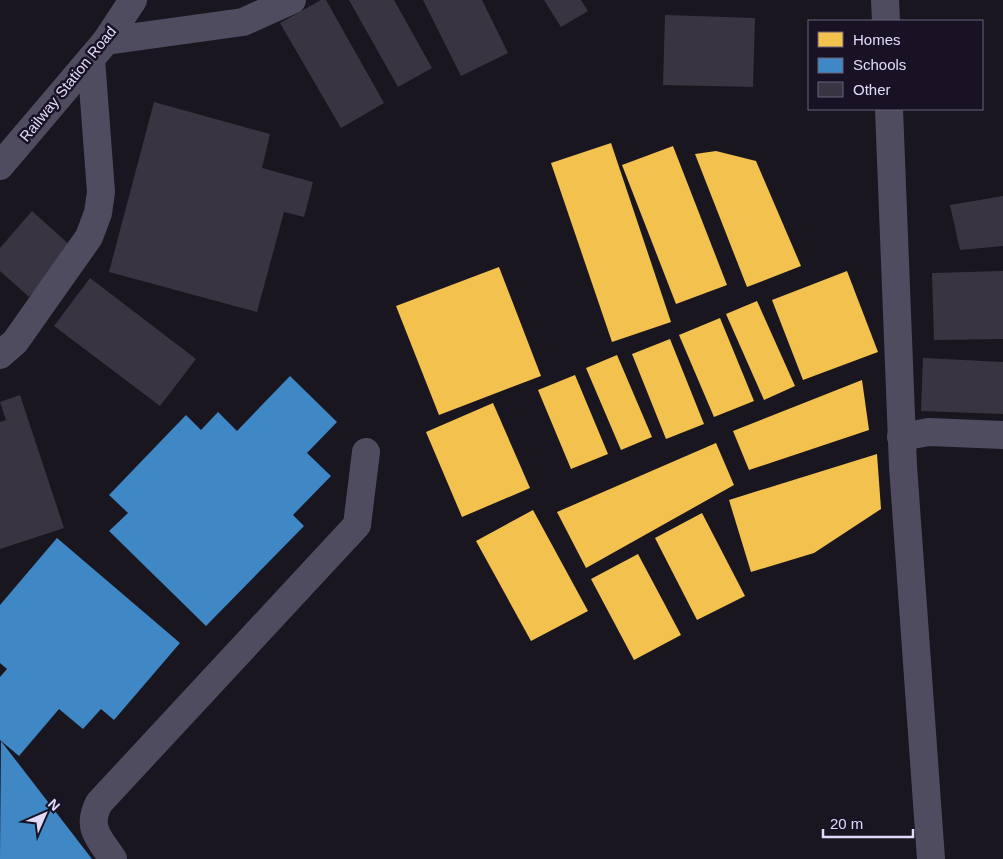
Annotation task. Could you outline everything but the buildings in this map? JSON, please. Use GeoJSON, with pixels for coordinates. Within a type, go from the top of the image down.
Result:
{"type":"FeatureCollection","features":[{"type":"Feature","properties":{"kind":"street","name":"Railway Station Road"},"geometry":{"type":"LineString","coordinates":[[0,166],[99,50],[133,0]]}},
{"type":"Feature","properties":{"kind":"street"},"geometry":{"type":"LineString","coordinates":[[0,355],[15,342],[51,293],[89,237],[98,214],[101,192],[99,50],[243,22],[292,0]]}},
{"type":"Feature","properties":{"kind":"street"},"geometry":{"type":"LineString","coordinates":[[885,0],[886,20]]}},
{"type":"Feature","properties":{"kind":"street"},"geometry":{"type":"LineString","coordinates":[[889,110],[901,437],[931,859]]}},
{"type":"Feature","properties":{"kind":"street"},"geometry":{"type":"LineString","coordinates":[[901,437],[929,432],[1003,435]]}},
{"type":"Feature","properties":{"kind":"street"},"geometry":{"type":"LineString","coordinates":[[114,859],[93,826],[93,815],[99,803],[357,525],[366,452]]}}]}
